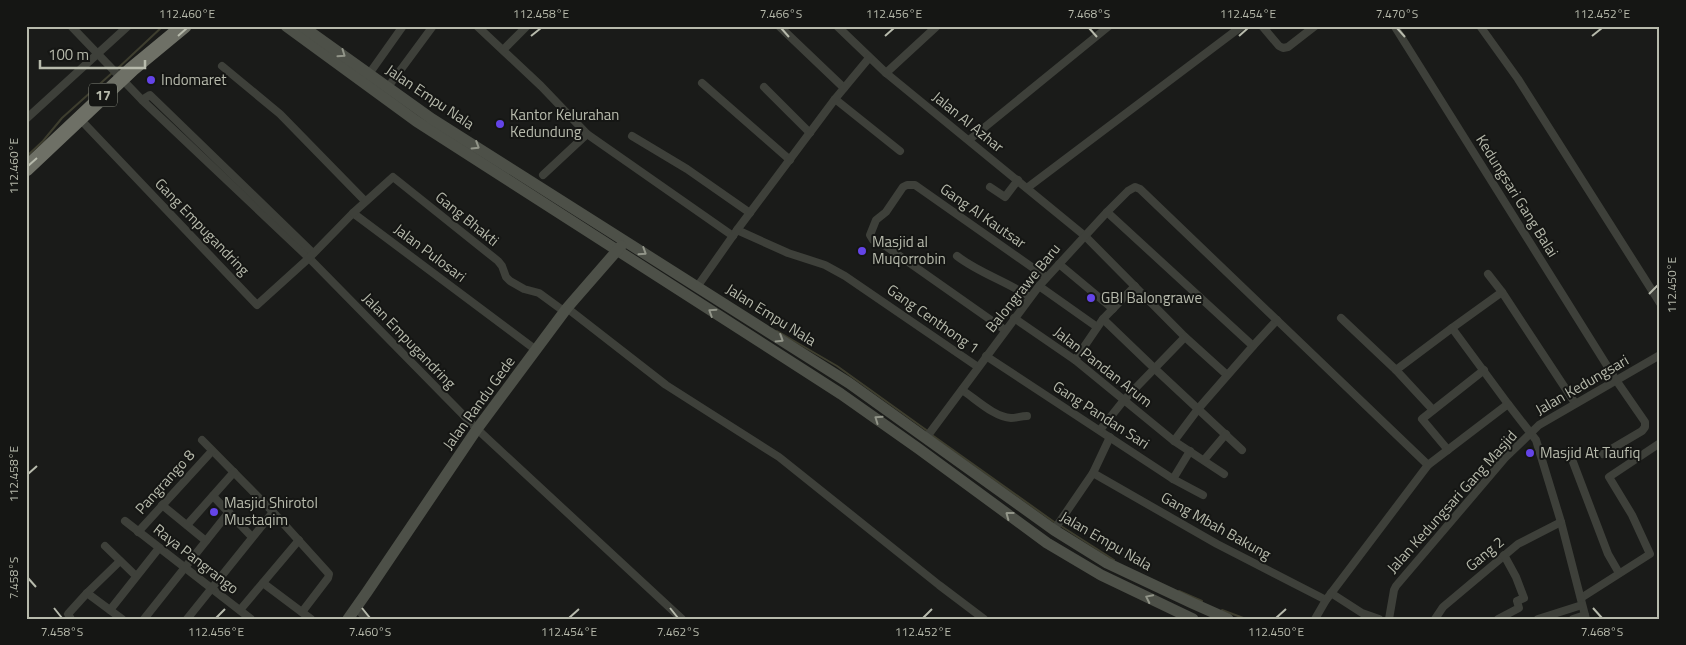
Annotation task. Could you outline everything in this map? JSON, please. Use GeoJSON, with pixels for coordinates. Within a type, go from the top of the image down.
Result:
{"type":"FeatureCollection","features":[{"type":"Feature","properties":{"kind":"highway","name":"17"},"geometry":{"type":"LineString","coordinates":[[26,169],[78,118],[116,74],[184,26]]}},
{"type":"Feature","properties":{"kind":"main road","name":"Jalan Empu Nala"},"geometry":{"type":"LineString","coordinates":[[286,26],[617,251],[814,375],[919,448],[1047,543],[1102,575],[1193,619]]}},
{"type":"Feature","properties":{"kind":"main road","name":"Jalan Empu Nala"},"geometry":{"type":"LineString","coordinates":[[302,26],[391,83],[414,113]]}},
{"type":"Feature","properties":{"kind":"main road","name":"Jalan Empu Nala"},"geometry":{"type":"LineString","coordinates":[[429,123],[698,283],[928,434],[1107,563],[1228,619]]}},
{"type":"Feature","properties":{"kind":"main road","name":"Jalan Randu Gede"},"geometry":{"type":"LineString","coordinates":[[348,619],[479,426],[566,310],[625,240]]}},
{"type":"Feature","properties":{"kind":"street"},"geometry":{"type":"LineString","coordinates":[[71,26],[99,52],[116,74]]}},
{"type":"Feature","properties":{"kind":"street"},"geometry":{"type":"LineString","coordinates":[[26,119],[128,26]]}},
{"type":"Feature","properties":{"kind":"street"},"geometry":{"type":"LineString","coordinates":[[371,70],[403,26]]}},
{"type":"Feature","properties":{"kind":"street"},"geometry":{"type":"LineString","coordinates":[[391,83],[433,26]]}},
{"type":"Feature","properties":{"kind":"street","name":"Gang Centhong 1"},"geometry":{"type":"LineString","coordinates":[[477,26],[587,134],[735,233],[788,253],[814,260],[838,272],[978,367]]}},
{"type":"Feature","properties":{"kind":"street"},"geometry":{"type":"LineString","coordinates":[[503,50],[527,26]]}},
{"type":"Feature","properties":{"kind":"street"},"geometry":{"type":"LineString","coordinates":[[779,26],[844,88]]}},
{"type":"Feature","properties":{"kind":"street","name":"Jalan Al Azhar"},"geometry":{"type":"LineString","coordinates":[[837,26],[886,73],[1085,236],[1185,337],[1226,375]]}},
{"type":"Feature","properties":{"kind":"street"},"geometry":{"type":"LineString","coordinates":[[886,73],[937,26]]}},
{"type":"Feature","properties":{"kind":"street"},"geometry":{"type":"LineString","coordinates":[[969,140],[1109,26]]}},
{"type":"Feature","properties":{"kind":"street"},"geometry":{"type":"LineString","coordinates":[[1027,188],[1242,26]]}},
{"type":"Feature","properties":{"kind":"street"},"geometry":{"type":"LineString","coordinates":[[1262,26],[1279,46],[1283,48],[1288,47],[1315,26]]}},
{"type":"Feature","properties":{"kind":"street"},"geometry":{"type":"LineString","coordinates":[[1481,26],[1518,79],[1660,303]]}},
{"type":"Feature","properties":{"kind":"street","name":"Kedungsari Gang Balai"},"geometry":{"type":"LineString","coordinates":[[1395,27],[1616,380],[1645,422],[1645,427],[1642,431],[1603,454]]}},
{"type":"Feature","properties":{"kind":"street"},"geometry":{"type":"LineString","coordinates":[[698,283],[835,99],[869,58]]}},
{"type":"Feature","properties":{"kind":"street"},"geometry":{"type":"LineString","coordinates":[[222,66],[280,114],[365,201]]}},
{"type":"Feature","properties":{"kind":"street","name":"Jalan Empugandring"},"geometry":{"type":"LineString","coordinates":[[116,74],[145,97],[265,210],[479,426],[682,619]]}},
{"type":"Feature","properties":{"kind":"street"},"geometry":{"type":"LineString","coordinates":[[702,83],[790,160]]}},
{"type":"Feature","properties":{"kind":"street"},"geometry":{"type":"LineString","coordinates":[[764,88],[810,133]]}},
{"type":"Feature","properties":{"kind":"street"},"geometry":{"type":"LineString","coordinates":[[835,99],[900,151]]}},
{"type":"Feature","properties":{"kind":"street","name":"Gang Empugandring"},"geometry":{"type":"LineString","coordinates":[[78,118],[257,305],[311,255]]}},
{"type":"Feature","properties":{"kind":"street"},"geometry":{"type":"LineString","coordinates":[[543,175],[587,134]]}},
{"type":"Feature","properties":{"kind":"street"},"geometry":{"type":"LineString","coordinates":[[632,136],[688,169],[750,213]]}},
{"type":"Feature","properties":{"kind":"street","name":"Gang Bhakti"},"geometry":{"type":"LineString","coordinates":[[353,213],[390,178],[394,178],[498,261],[508,279],[524,289],[539,292],[566,310]]}},
{"type":"Feature","properties":{"kind":"street"},"geometry":{"type":"LineString","coordinates":[[990,187],[1005,197],[1018,180]]}},
{"type":"Feature","properties":{"kind":"street","name":"Gang Al Kautsar"},"geometry":{"type":"LineString","coordinates":[[1005,330],[870,237],[876,220],[888,210],[903,187],[910,184],[920,188],[1046,277]]}},
{"type":"Feature","properties":{"kind":"street","name":"Balongrawe Baru"},"geometry":{"type":"LineString","coordinates":[[928,434],[1046,277],[1128,191],[1135,188],[1140,189],[1277,320]]}},
{"type":"Feature","properties":{"kind":"street"},"geometry":{"type":"LineString","coordinates":[[1107,212],[1253,346]]}},
{"type":"Feature","properties":{"kind":"street"},"geometry":{"type":"LineString","coordinates":[[311,255],[353,213]]}},
{"type":"Feature","properties":{"kind":"street","name":"Jalan Pulosari"},"geometry":{"type":"LineString","coordinates":[[353,213],[536,350]]}},
{"type":"Feature","properties":{"kind":"street"},"geometry":{"type":"LineString","coordinates":[[957,256],[975,268],[1010,284],[1030,297]]}},
{"type":"Feature","properties":{"kind":"street"},"geometry":{"type":"LineString","coordinates":[[1059,264],[1113,309]]}},
{"type":"Feature","properties":{"kind":"street"},"geometry":{"type":"LineString","coordinates":[[1488,274],[1575,402]]}},
{"type":"Feature","properties":{"kind":"street"},"geometry":{"type":"LineString","coordinates":[[1039,286],[1097,327]]}},
{"type":"Feature","properties":{"kind":"street"},"geometry":{"type":"LineString","coordinates":[[1075,360],[1103,319],[1135,286]]}},
{"type":"Feature","properties":{"kind":"street"},"geometry":{"type":"LineString","coordinates":[[1396,370],[1502,292]]}},
{"type":"Feature","properties":{"kind":"street"},"geometry":{"type":"LineString","coordinates":[[566,310],[666,385],[786,462],[984,619]]}},
{"type":"Feature","properties":{"kind":"street","name":"Jalan Pandan Arum"},"geometry":{"type":"LineString","coordinates":[[1014,318],[1075,360],[1174,441],[1224,474]]}},
{"type":"Feature","properties":{"kind":"street"},"geometry":{"type":"LineString","coordinates":[[1341,318],[1396,370],[1434,410]]}},
{"type":"Feature","properties":{"kind":"street"},"geometry":{"type":"LineString","coordinates":[[1103,319],[1242,450]]}},
{"type":"Feature","properties":{"kind":"street"},"geometry":{"type":"LineString","coordinates":[[1174,441],[1226,375],[1277,320],[1428,465]]}},
{"type":"Feature","properties":{"kind":"street"},"geometry":{"type":"LineString","coordinates":[[1452,328],[1532,434]]}},
{"type":"Feature","properties":{"kind":"street"},"geometry":{"type":"LineString","coordinates":[[1100,430],[1124,400],[1185,337]]}},
{"type":"Feature","properties":{"kind":"street","name":"Jalan Kedungsari"},"geometry":{"type":"LineString","coordinates":[[1585,617],[1561,522],[1536,440],[1532,434],[1542,423],[1575,402],[1660,355]]}},
{"type":"Feature","properties":{"kind":"street","name":"Gang Pandan Sari"},"geometry":{"type":"LineString","coordinates":[[986,356],[1173,479],[1203,495]]}},
{"type":"Feature","properties":{"kind":"street"},"geometry":{"type":"LineString","coordinates":[[1448,450],[1422,419],[1484,370]]}},
{"type":"Feature","properties":{"kind":"street"},"geometry":{"type":"LineString","coordinates":[[962,390],[996,413],[1011,418],[1027,416]]}},
{"type":"Feature","properties":{"kind":"street"},"geometry":{"type":"LineString","coordinates":[[1315,619],[1328,596],[1428,465],[1508,404]]}},
{"type":"Feature","properties":{"kind":"street"},"geometry":{"type":"LineString","coordinates":[[1204,460],[1226,434]]}},
{"type":"Feature","properties":{"kind":"street","name":"Jalan Kedungsari Gang Masjid"},"geometry":{"type":"LineString","coordinates":[[1388,619],[1396,586],[1506,458],[1532,434]]}},
{"type":"Feature","properties":{"kind":"street"},"geometry":{"type":"LineString","coordinates":[[1056,527],[1094,473],[1110,437]]}},
{"type":"Feature","properties":{"kind":"street"},"geometry":{"type":"LineString","coordinates":[[202,440],[212,450]]}},
{"type":"Feature","properties":{"kind":"street"},"geometry":{"type":"LineString","coordinates":[[1538,619],[1581,602],[1650,554],[1632,515],[1609,477],[1660,444]]}},
{"type":"Feature","properties":{"kind":"street","name":"Pangrango 8"},"geometry":{"type":"LineString","coordinates":[[138,532],[212,450],[273,512],[329,574],[328,578],[302,612]]}},
{"type":"Feature","properties":{"kind":"street"},"geometry":{"type":"LineString","coordinates":[[1173,479],[1190,451]]}},
{"type":"Feature","properties":{"kind":"street"},"geometry":{"type":"LineString","coordinates":[[1573,462],[1608,554],[1619,574]]}},
{"type":"Feature","properties":{"kind":"street"},"geometry":{"type":"LineString","coordinates":[[187,525],[234,472]]}},
{"type":"Feature","properties":{"kind":"street","name":"Gang Mbah Bakung"},"geometry":{"type":"LineString","coordinates":[[1094,473],[1217,544],[1362,613],[1379,619]]}},
{"type":"Feature","properties":{"kind":"street"},"geometry":{"type":"LineString","coordinates":[[213,496],[252,536]]}},
{"type":"Feature","properties":{"kind":"street"},"geometry":{"type":"LineString","coordinates":[[162,505],[206,541]]}},
{"type":"Feature","properties":{"kind":"street"},"geometry":{"type":"LineString","coordinates":[[144,619],[229,512]]}},
{"type":"Feature","properties":{"kind":"street"},"geometry":{"type":"LineString","coordinates":[[191,617],[211,588],[273,512]]}},
{"type":"Feature","properties":{"kind":"street","name":"Raya Pangrango"},"geometry":{"type":"LineString","coordinates":[[125,521],[251,619]]}},
{"type":"Feature","properties":{"kind":"street","name":"Gang 2"},"geometry":{"type":"LineString","coordinates":[[1435,619],[1443,607],[1526,538],[1561,522]]}},
{"type":"Feature","properties":{"kind":"street"},"geometry":{"type":"LineString","coordinates":[[240,610],[299,540]]}},
{"type":"Feature","properties":{"kind":"street"},"geometry":{"type":"LineString","coordinates":[[105,546],[136,576]]}},
{"type":"Feature","properties":{"kind":"street"},"geometry":{"type":"LineString","coordinates":[[110,610],[159,548]]}},
{"type":"Feature","properties":{"kind":"street"},"geometry":{"type":"LineString","coordinates":[[1498,619],[1519,608],[1517,601],[1524,598],[1516,577],[1504,556]]}},
{"type":"Feature","properties":{"kind":"street"},"geometry":{"type":"LineString","coordinates":[[70,618],[68,614],[87,592],[120,561]]}},
{"type":"Feature","properties":{"kind":"street"},"geometry":{"type":"LineString","coordinates":[[262,583],[311,619]]}},
{"type":"Feature","properties":{"kind":"street"},"geometry":{"type":"LineString","coordinates":[[87,592],[122,619]]}},
{"type":"Feature","properties":{"kind":"street"},"geometry":{"type":"LineString","coordinates":[[356,608],[367,619]]}},
{"type":"Feature","properties":{"kind":"street"},"geometry":{"type":"LineString","coordinates":[[1573,619],[1585,617]]}},
{"type":"Feature","properties":{"kind":"waterway"},"geometry":{"type":"LineString","coordinates":[[116,70],[163,26]]}},
{"type":"Feature","properties":{"kind":"waterway"},"geometry":{"type":"LineString","coordinates":[[26,157],[43,141],[62,118],[112,73]]}},
{"type":"Feature","properties":{"kind":"waterway"},"geometry":{"type":"LineString","coordinates":[[777,331],[837,366],[929,432]]}},
{"type":"Feature","properties":{"kind":"waterway"},"geometry":{"type":"LineString","coordinates":[[932,435],[1057,524]]}},
{"type":"Feature","properties":{"kind":"waterway"},"geometry":{"type":"LineString","coordinates":[[1061,526],[1114,560]]}},
{"type":"Feature","properties":{"kind":"waterway"},"geometry":{"type":"LineString","coordinates":[[1179,591],[1202,601]]}},
{"type":"Feature","properties":{"kind":"waterway"},"geometry":{"type":"LineString","coordinates":[[1222,610],[1246,619]]}},
{"type":"Feature","properties":{"kind":"place","name":"Indomaret"},"geometry":{"type":"Point","coordinates":[151,80]}},
{"type":"Feature","properties":{"kind":"place","name":"Kantor Kelurahan Kedundung"},"geometry":{"type":"Point","coordinates":[500,124]}},
{"type":"Feature","properties":{"kind":"place","name":"Masjid al Muqorrobin"},"geometry":{"type":"Point","coordinates":[862,251]}},
{"type":"Feature","properties":{"kind":"place","name":"GBI Balongrawe"},"geometry":{"type":"Point","coordinates":[1091,298]}},
{"type":"Feature","properties":{"kind":"place","name":"Masjid At Taufiq"},"geometry":{"type":"Point","coordinates":[1530,453]}},
{"type":"Feature","properties":{"kind":"place","name":"Masjid Shirotol Mustaqim"},"geometry":{"type":"Point","coordinates":[214,512]}}]}
